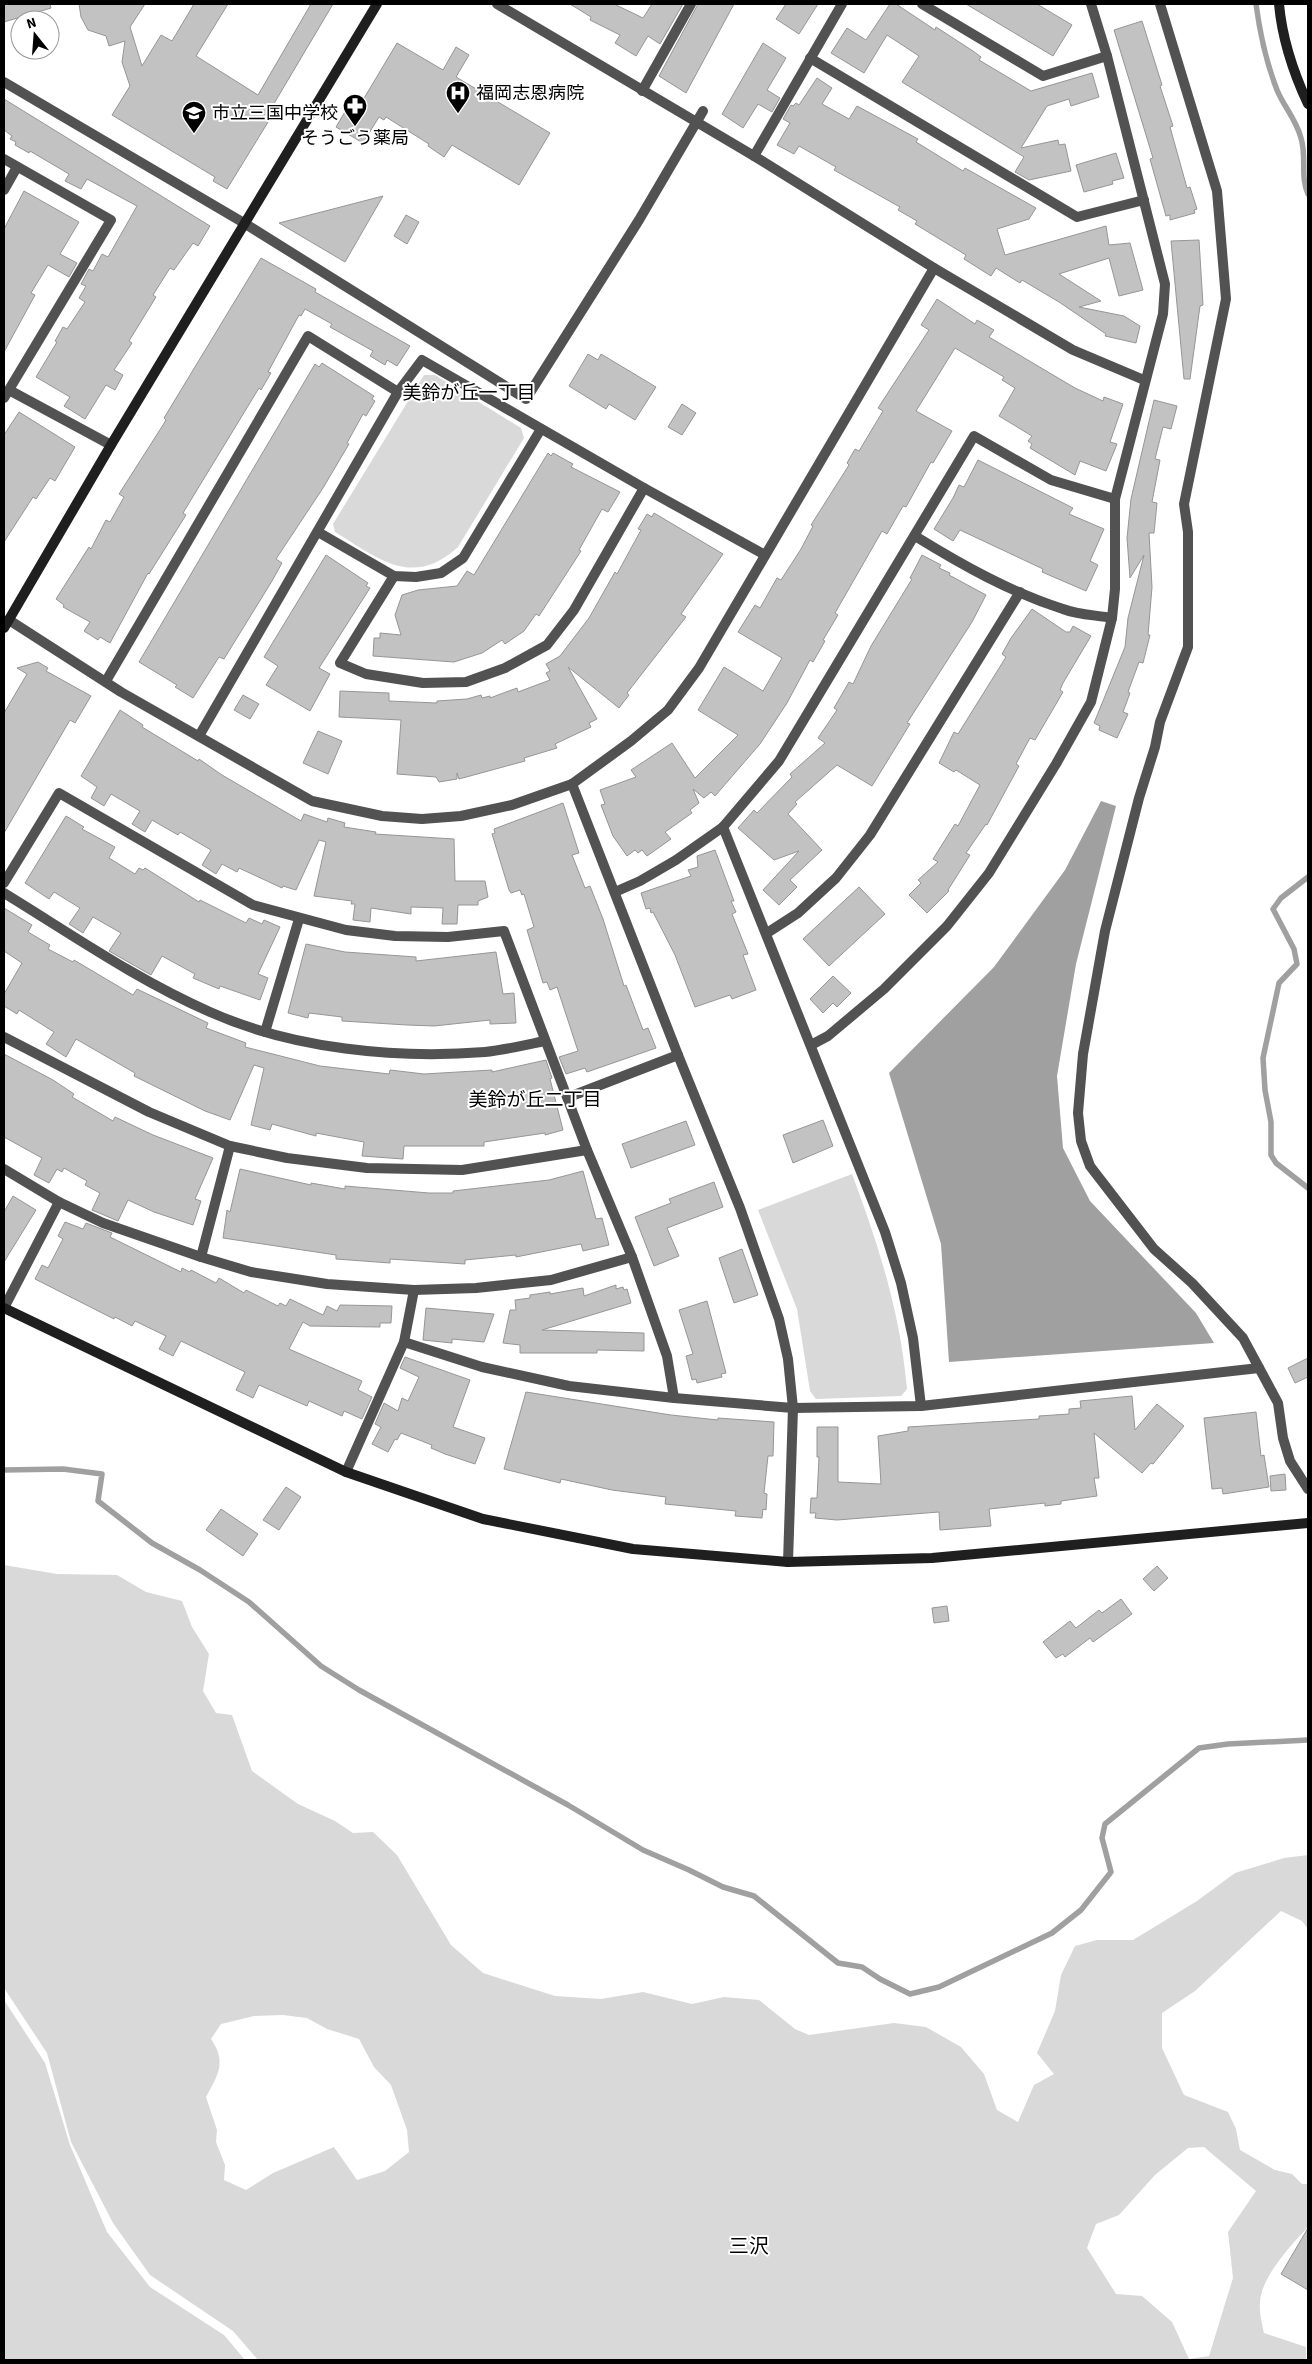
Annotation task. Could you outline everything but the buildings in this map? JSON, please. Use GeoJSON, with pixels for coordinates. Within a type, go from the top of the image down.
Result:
{"type":"FeatureCollection","features":[{"type":"Feature","properties":{"kind":"street"},"geometry":{"type":"LineString","coordinates":[[377,4],[5,622],[312,801],[382,816],[422,819],[461,816],[541,797],[572,784],[631,741],[668,710],[699,668],[934,268]]}},
{"type":"Feature","properties":{"kind":"street"},"geometry":{"type":"LineString","coordinates":[[497,4],[754,156],[934,268],[1073,350],[1144,380]]}},
{"type":"Feature","properties":{"kind":"street"},"geometry":{"type":"LineString","coordinates":[[642,91],[691,4]]}},
{"type":"Feature","properties":{"kind":"street"},"geometry":{"type":"LineString","coordinates":[[754,156],[842,4]]}},
{"type":"Feature","properties":{"kind":"street"},"geometry":{"type":"LineString","coordinates":[[922,4],[1043,76],[1107,56]]}},
{"type":"Feature","properties":{"kind":"street"},"geometry":{"type":"LineString","coordinates":[[811,1045],[828,1036],[884,989],[947,926],[989,873],[1056,764],[1091,702],[1112,618],[1115,588],[1115,499],[1144,380],[1163,314],[1165,284],[1107,56],[1091,4]]}},
{"type":"Feature","properties":{"kind":"street"},"geometry":{"type":"LineString","coordinates":[[1160,4],[1218,191],[1226,299],[1184,504],[1188,532],[1188,647],[1160,722],[1156,747],[1139,798],[1105,931],[1083,1054],[1078,1112],[1081,1141],[1090,1166],[1154,1249],[1192,1283],[1243,1338],[1278,1403],[1283,1438],[1290,1460],[1308,1489]]}},
{"type":"Feature","properties":{"kind":"street"},"geometry":{"type":"LineString","coordinates":[[1279,4],[1280,18],[1297,76],[1308,104]]}},
{"type":"Feature","properties":{"kind":"street"},"geometry":{"type":"LineString","coordinates":[[810,58],[1077,217],[1144,200]]}},
{"type":"Feature","properties":{"kind":"street"},"geometry":{"type":"LineString","coordinates":[[4,82],[244,223],[526,399],[639,220],[703,111]]}},
{"type":"Feature","properties":{"kind":"street"},"geometry":{"type":"LineString","coordinates":[[4,159],[111,220],[6,394],[111,445]]}},
{"type":"Feature","properties":{"kind":"street"},"geometry":{"type":"LineString","coordinates":[[4,190],[17,167]]}},
{"type":"Feature","properties":{"kind":"street"},"geometry":{"type":"LineString","coordinates":[[106,681],[308,336],[398,392]]}},
{"type":"Feature","properties":{"kind":"street"},"geometry":{"type":"LineString","coordinates":[[199,736],[398,392],[422,360],[644,488],[765,555]]}},
{"type":"Feature","properties":{"kind":"street"},"geometry":{"type":"LineString","coordinates":[[318,532],[394,576],[416,577],[441,573],[463,558],[541,428]]}},
{"type":"Feature","properties":{"kind":"street"},"geometry":{"type":"LineString","coordinates":[[615,892],[640,881],[676,860],[723,827],[779,761],[974,436],[1051,480],[1115,499]]}},
{"type":"Feature","properties":{"kind":"street"},"geometry":{"type":"LineString","coordinates":[[394,576],[340,662],[366,674],[423,683],[466,682],[505,668],[547,645],[574,610],[644,488]]}},
{"type":"Feature","properties":{"kind":"street"},"geometry":{"type":"LineString","coordinates":[[915,536],[964,566],[1020,592],[1065,610],[1112,618]]}},
{"type":"Feature","properties":{"kind":"street"},"geometry":{"type":"LineString","coordinates":[[767,933],[798,913],[836,878],[870,835],[1020,592]]}},
{"type":"Feature","properties":{"kind":"street"},"geometry":{"type":"LineString","coordinates":[[572,784],[740,1208],[779,1319],[788,1359],[793,1408],[788,1562]]}},
{"type":"Feature","properties":{"kind":"street"},"geometry":{"type":"LineString","coordinates":[[4,883],[59,793],[253,905],[299,919],[346,930],[395,936],[448,937],[504,931],[545,1041],[632,1257],[666,1356],[674,1398]]}},
{"type":"Feature","properties":{"kind":"street"},"geometry":{"type":"LineString","coordinates":[[723,827],[886,1232],[901,1283],[913,1338],[921,1406]]}},
{"type":"Feature","properties":{"kind":"street"},"geometry":{"type":"LineString","coordinates":[[4,893],[136,974],[210,1012],[265,1032],[360,1051],[487,1052],[545,1041]]}},
{"type":"Feature","properties":{"kind":"street"},"geometry":{"type":"LineString","coordinates":[[265,1032],[299,919]]}},
{"type":"Feature","properties":{"kind":"street"},"geometry":{"type":"LineString","coordinates":[[4,1037],[149,1112],[230,1146],[286,1158],[367,1168],[462,1170],[588,1150]]}},
{"type":"Feature","properties":{"kind":"street"},"geometry":{"type":"LineString","coordinates":[[569,1097],[678,1055]]}},
{"type":"Feature","properties":{"kind":"street"},"geometry":{"type":"LineString","coordinates":[[201,1257],[230,1146]]}},
{"type":"Feature","properties":{"kind":"street"},"geometry":{"type":"LineString","coordinates":[[4,1169],[59,1202],[103,1223],[201,1257],[252,1272],[328,1284],[414,1290],[476,1288],[551,1280],[632,1257]]}},
{"type":"Feature","properties":{"kind":"street"},"geometry":{"type":"LineString","coordinates":[[59,1202],[4,1308],[346,1472],[482,1519],[633,1549],[788,1562],[932,1558],[1308,1523]]}},
{"type":"Feature","properties":{"kind":"street"},"geometry":{"type":"LineString","coordinates":[[346,1472],[404,1342],[414,1290]]}},
{"type":"Feature","properties":{"kind":"street"},"geometry":{"type":"LineString","coordinates":[[404,1342],[482,1367],[560,1384],[674,1398],[793,1408],[921,1406],[1259,1368]]}},
{"type":"Feature","properties":{"kind":"shaded area"},"geometry":{"type":"Polygon","coordinates":[[[424,375],[435,375],[521,428],[524,438],[458,547],[441,559],[425,566],[410,568],[395,565],[366,551],[335,532],[333,524],[424,375]]]}},
{"type":"Feature","properties":{"kind":"shaded area"},"geometry":{"type":"Polygon","coordinates":[[[1101,801],[1116,806],[1076,964],[1057,1076],[1063,1148],[1090,1201],[1196,1313],[1214,1343],[949,1362],[941,1244],[889,1073],[994,967],[1065,870],[1101,801]]]}},
{"type":"Feature","properties":{"kind":"shaded area"},"geometry":{"type":"Polygon","coordinates":[[[852,1174],[871,1227],[894,1306],[904,1360],[907,1389],[901,1396],[816,1399],[810,1391],[797,1309],[758,1210],[852,1174]]]}},
{"type":"Feature","properties":{"kind":"shaded area"},"geometry":{"type":"Polygon","coordinates":[[[4,1565],[57,1574],[117,1575],[146,1592],[182,1601],[192,1627],[209,1654],[203,1691],[216,1713],[232,1715],[252,1771],[298,1804],[335,1821],[353,1833],[373,1832],[397,1855],[451,1945],[483,1973],[555,1996],[601,1999],[643,1992],[692,2004],[724,1997],[759,2000],[795,2029],[809,2035],[894,2023],[926,2027],[961,2047],[984,2074],[997,2110],[1018,2122],[1034,2085],[1054,2074],[1037,2053],[1055,2011],[1061,1975],[1075,1946],[1097,1940],[1133,1940],[1197,1901],[1235,1873],[1284,1858],[1308,1855],[1308,1929],[1302,1921],[1281,1911],[1195,1991],[1162,2013],[1162,2048],[1184,2095],[1228,2112],[1236,2129],[1240,2150],[1275,2170],[1292,2174],[1302,2184],[1308,2184],[1308,2227],[1271,2272],[1262,2292],[1260,2306],[1264,2333],[1306,2347],[1306,2360],[258,2360],[233,2331],[150,2275],[113,2223],[71,2142],[47,2053],[4,1988],[4,1565]],[[283,2015],[254,2016],[221,2024],[211,2039],[216,2047],[220,2062],[217,2075],[206,2097],[217,2130],[216,2142],[225,2165],[224,2180],[246,2190],[273,2173],[334,2147],[357,2180],[385,2171],[409,2152],[407,2130],[391,2085],[374,2067],[359,2039],[327,2029],[307,2018],[283,2015]],[[1204,2147],[1188,2148],[1155,2175],[1119,2215],[1096,2224],[1087,2248],[1116,2294],[1142,2296],[1172,2322],[1189,2359],[1209,2356],[1233,2278],[1228,2232],[1256,2191],[1204,2147]]]}},
{"type":"Feature","properties":{"kind":"shaded area"},"geometry":{"type":"Polygon","coordinates":[[[4,2000],[45,2063],[70,2145],[107,2232],[150,2287],[224,2335],[245,2360],[4,2360],[4,2000]]]}},
{"type":"Feature","properties":{"kind":"waterway"},"geometry":{"type":"LineString","coordinates":[[1256,4],[1259,26],[1273,79],[1296,125],[1303,145],[1304,181],[1308,194]]}},
{"type":"Feature","properties":{"kind":"waterway"},"geometry":{"type":"LineString","coordinates":[[1308,877],[1281,898],[1273,909],[1294,949],[1297,964],[1279,983],[1263,1058],[1265,1090],[1271,1122],[1271,1155],[1276,1163],[1308,1188]]}},
{"type":"Feature","properties":{"kind":"waterway"},"geometry":{"type":"LineString","coordinates":[[4,1470],[63,1469],[102,1474],[98,1501],[152,1543],[200,1570],[249,1602],[321,1666],[359,1690],[568,1805],[643,1850],[723,1887],[754,1896],[838,1963],[862,1967],[880,1979],[910,1994],[939,1987],[1052,1933],[1081,1910],[1111,1872],[1102,1838],[1105,1824],[1199,1748],[1228,1744],[1308,1740]]}},
{"type":"Feature","properties":{"kind":"place","name":"福岡志恩病院"},"geometry":{"type":"Point","coordinates":[458,114]}},
{"type":"Feature","properties":{"kind":"place","name":"そうごう薬局"},"geometry":{"type":"Point","coordinates":[355,127]}},
{"type":"Feature","properties":{"kind":"place","name":"市立三国中学校"},"geometry":{"type":"Point","coordinates":[194,134]}},
{"type":"Feature","properties":{"kind":"district","name":"美鈴が丘一丁目"},"geometry":{"type":"Point","coordinates":[469,392]}},
{"type":"Feature","properties":{"kind":"district","name":"美鈴が丘二丁目"},"geometry":{"type":"Point","coordinates":[535,1099]}},
{"type":"Feature","properties":{"kind":"district","name":"三沢"},"geometry":{"type":"Point","coordinates":[749,2246]}}]}
